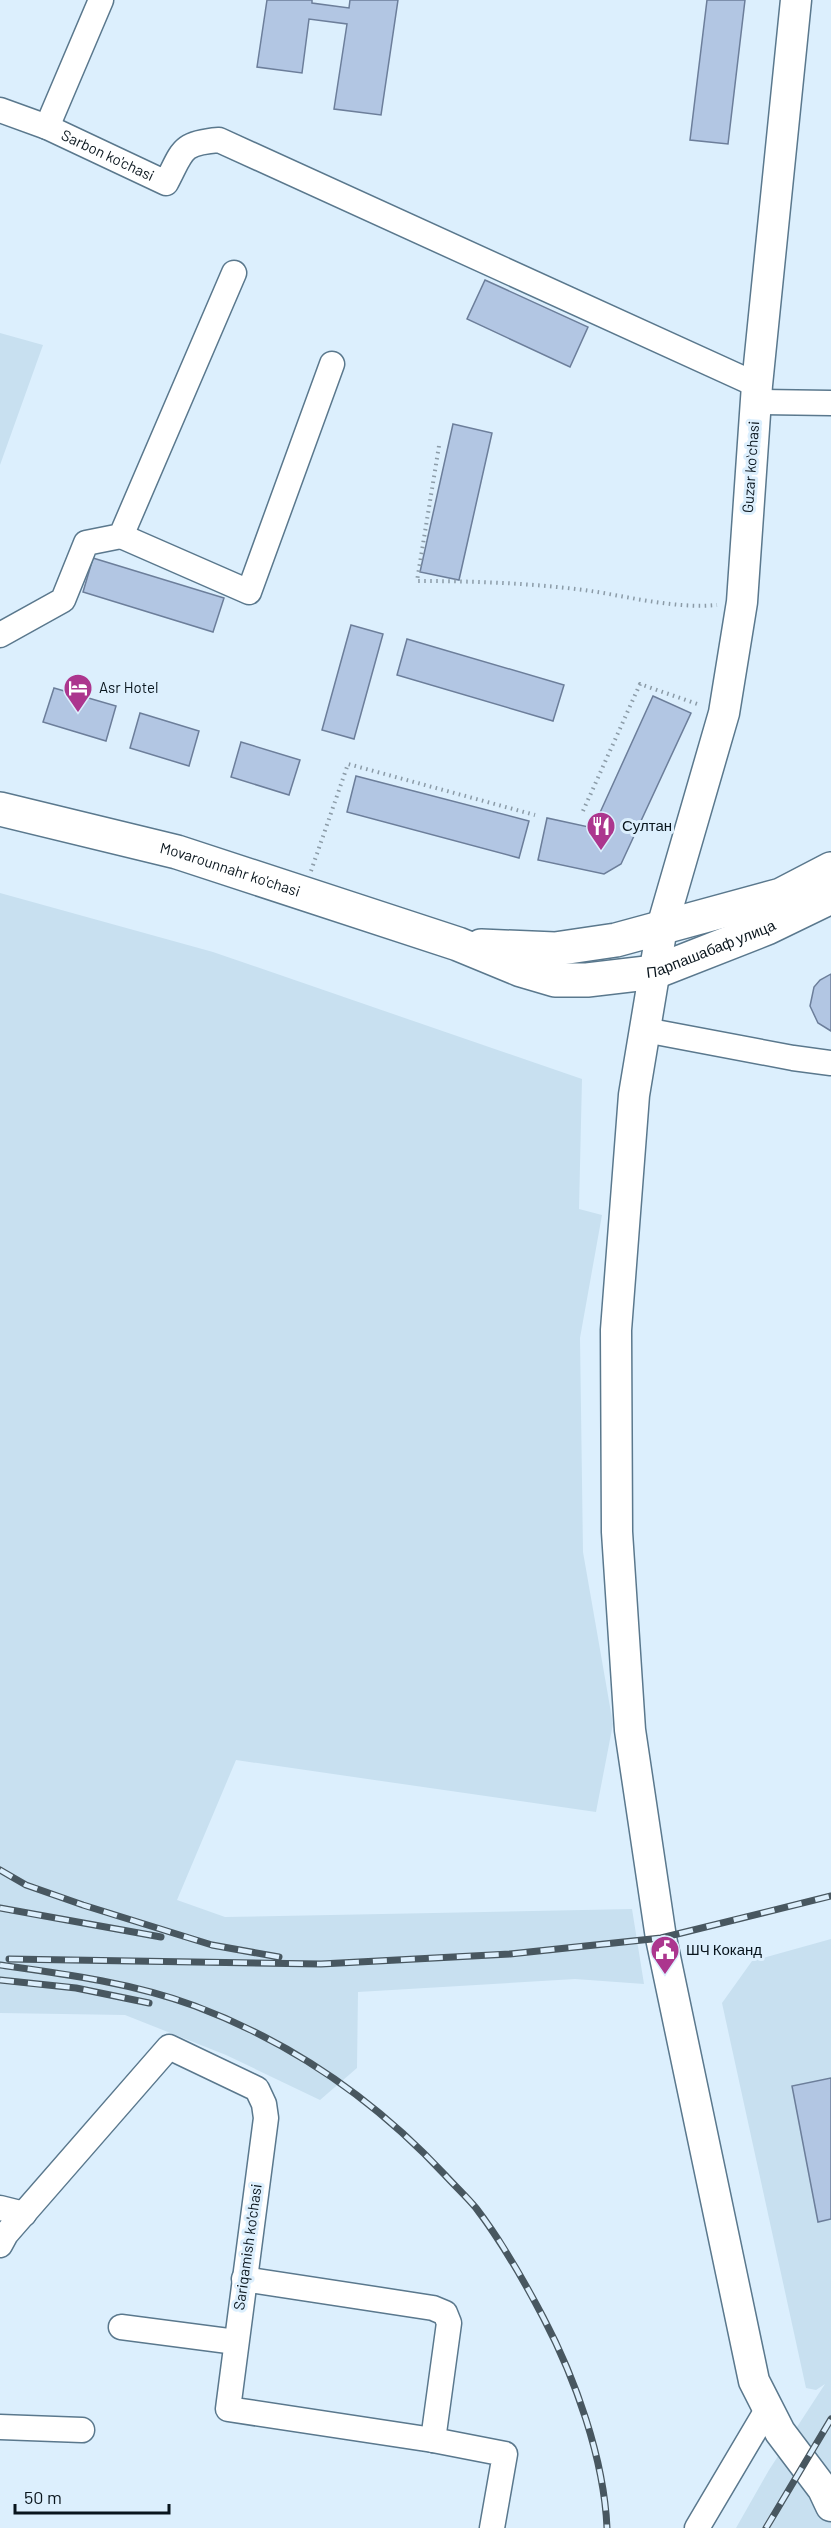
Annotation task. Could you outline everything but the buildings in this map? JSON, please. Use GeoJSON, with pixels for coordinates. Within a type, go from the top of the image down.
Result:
{"type":"FeatureCollection","features":[{"type":"Feature","properties":{"kind":"highway","name":"Movarounnahr ko'chasi"},"geometry":{"type":"LineString","coordinates":[[0,809],[177,852],[458,944],[521,970],[547,978],[586,980]]}},
{"type":"Feature","properties":{"kind":"highway","name":"Парпашабаф улица"},"geometry":{"type":"LineString","coordinates":[[662,927],[781,895],[831,869]]}},
{"type":"Feature","properties":{"kind":"highway","name":"Парпашабаф улица"},"geometry":{"type":"LineString","coordinates":[[586,980],[654,972],[767,928],[831,897]]}},
{"type":"Feature","properties":{"kind":"highway","name":"Movarounnahr ko'chasi"},"geometry":{"type":"LineString","coordinates":[[458,944],[555,949],[616,940],[662,927]]}},
{"type":"Feature","properties":{"kind":"main road","name":"Guzar koʻchasi"},"geometry":{"type":"LineString","coordinates":[[796,0],[756,394],[742,602],[724,713],[662,927],[634,1095],[616,1330],[617,1532],[630,1730],[661,1938],[754,2381],[791,2449],[823,2489],[831,2506]]}},
{"type":"Feature","properties":{"kind":"street","name":"Sarbon ko'chasi"},"geometry":{"type":"LineString","coordinates":[[47,127],[100,0]]}},
{"type":"Feature","properties":{"kind":"street","name":"Sarbon ko'chasi"},"geometry":{"type":"LineString","coordinates":[[0,110],[47,127],[166,183],[184,149],[196,142],[219,140],[756,394]]}},
{"type":"Feature","properties":{"kind":"street"},"geometry":{"type":"LineString","coordinates":[[121,536],[234,273]]}},
{"type":"Feature","properties":{"kind":"street"},"geometry":{"type":"LineString","coordinates":[[0,635],[63,600],[86,543],[121,536],[249,592],[332,364]]}},
{"type":"Feature","properties":{"kind":"street"},"geometry":{"type":"LineString","coordinates":[[756,394],[831,403]]}},
{"type":"Feature","properties":{"kind":"street"},"geometry":{"type":"LineString","coordinates":[[645,1030],[831,1063]]}},
{"type":"Feature","properties":{"kind":"street","name":"Sariqamish ko'chasi"},"geometry":{"type":"LineString","coordinates":[[0,2245],[169,2046],[257,2089],[264,2104],[266,2118],[228,2409],[433,2440],[505,2454],[492,2528]]}},
{"type":"Feature","properties":{"kind":"street"},"geometry":{"type":"LineString","coordinates":[[0,2208],[24,2214]]}},
{"type":"Feature","properties":{"kind":"street"},"geometry":{"type":"LineString","coordinates":[[244,2279],[433,2308],[445,2313],[449,2323],[433,2440]]}},
{"type":"Feature","properties":{"kind":"street"},"geometry":{"type":"LineString","coordinates":[[121,2327],[236,2342]]}},
{"type":"Feature","properties":{"kind":"street"},"geometry":{"type":"LineString","coordinates":[[697,2528],[768,2408]]}},
{"type":"Feature","properties":{"kind":"street"},"geometry":{"type":"LineString","coordinates":[[0,2427],[82,2430]]}},
{"type":"Feature","properties":{"kind":"path"},"geometry":{"type":"LineString","coordinates":[[439,446],[417,580],[545,586],[704,606],[742,602]]}},
{"type":"Feature","properties":{"kind":"path"},"geometry":{"type":"LineString","coordinates":[[583,811],[640,684],[724,713]]}},
{"type":"Feature","properties":{"kind":"path"},"geometry":{"type":"LineString","coordinates":[[303,894],[348,764],[535,815]]}},
{"type":"Feature","properties":{"kind":"shaded area"},"geometry":{"type":"Polygon","coordinates":[[[0,333],[43,345],[0,465],[0,333]]]}},
{"type":"Feature","properties":{"kind":"shaded area"},"geometry":{"type":"Polygon","coordinates":[[[0,893],[213,952],[582,1079],[579,1209],[602,1215],[580,1338],[583,1552],[613,1724],[596,1812],[236,1760],[177,1900],[225,1917],[632,1909],[644,1984],[575,1979],[358,1992],[357,2068],[320,2100],[226,2055],[125,2015],[0,2013],[0,893]]]}},
{"type":"Feature","properties":{"kind":"shaded area"},"geometry":{"type":"Polygon","coordinates":[[[831,1939],[831,2528],[736,2528],[769,2470],[825,2384],[816,2390],[806,2388],[722,2003],[752,1961],[831,1939]]]}},
{"type":"Feature","properties":{"kind":"railway"},"geometry":{"type":"LineString","coordinates":[[0,1870],[26,1885],[83,1905],[212,1945],[279,1957]]}},
{"type":"Feature","properties":{"kind":"railway"},"geometry":{"type":"LineString","coordinates":[[9,1959],[321,1964],[510,1954],[661,1938],[831,1896]]}},
{"type":"Feature","properties":{"kind":"railway"},"geometry":{"type":"LineString","coordinates":[[0,1908],[161,1937]]}},
{"type":"Feature","properties":{"kind":"railway"},"geometry":{"type":"LineString","coordinates":[[0,1965],[123,1985],[195,2006],[265,2037],[298,2056],[361,2098],[390,2122],[476,2208],[503,2247],[543,2317],[577,2392],[586,2419],[600,2474],[607,2528]]}},
{"type":"Feature","properties":{"kind":"railway"},"geometry":{"type":"LineString","coordinates":[[0,1980],[76,1988],[149,2003]]}},
{"type":"Feature","properties":{"kind":"railway"},"geometry":{"type":"LineString","coordinates":[[766,2528],[831,2419]]}},
{"type":"Feature","properties":{"kind":"place","name":"Asr Hotel"},"geometry":{"type":"Point","coordinates":[78,714]}},
{"type":"Feature","properties":{"kind":"place","name":"Султан"},"geometry":{"type":"Point","coordinates":[601,852]}},
{"type":"Feature","properties":{"kind":"place","name":"ШЧ Коканд"},"geometry":{"type":"Point","coordinates":[665,1976]}}]}
